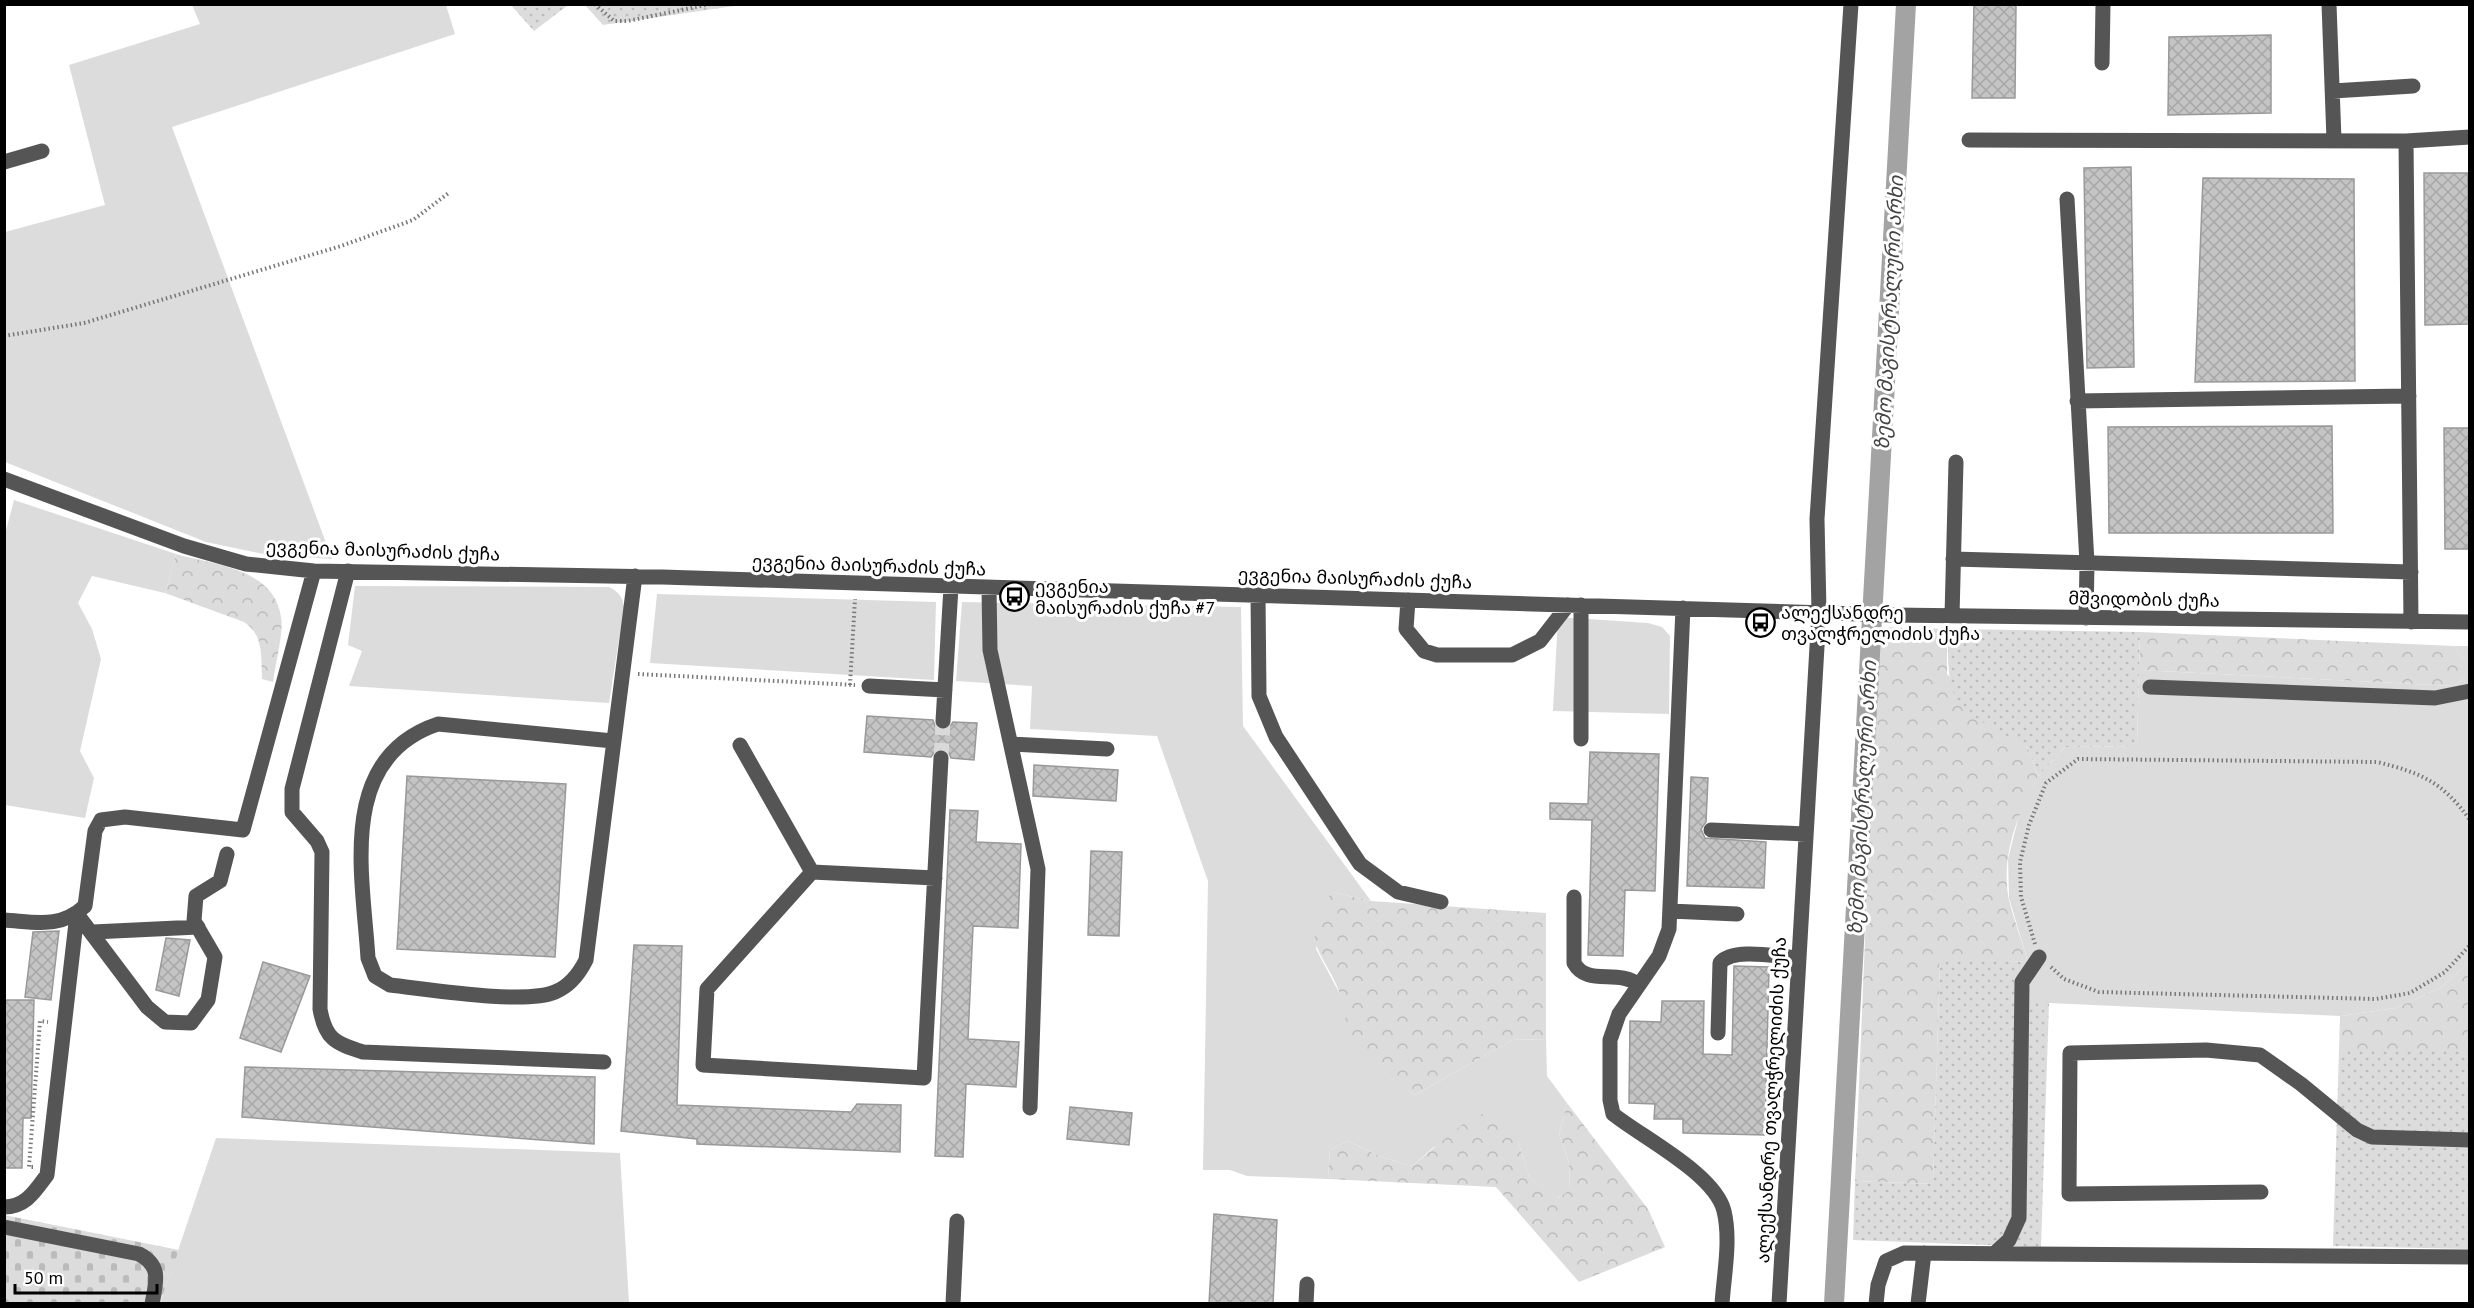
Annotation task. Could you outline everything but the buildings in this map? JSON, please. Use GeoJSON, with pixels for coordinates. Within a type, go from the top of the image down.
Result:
{"type":"FeatureCollection","features":[{"type":"Feature","properties":{"kind":"street","name":"ალექსანდრე თვალჭრელიძის ქუჩა"},"geometry":{"type":"LineString","coordinates":[[1779,1304],[1819,612],[1817,519],[1851,4]]}},
{"type":"Feature","properties":{"kind":"street"},"geometry":{"type":"LineString","coordinates":[[2102,63],[2103,4]]}},
{"type":"Feature","properties":{"kind":"street"},"geometry":{"type":"LineString","coordinates":[[2329,4],[2334,140]]}},
{"type":"Feature","properties":{"kind":"street"},"geometry":{"type":"LineString","coordinates":[[2333,91],[2413,86]]}},
{"type":"Feature","properties":{"kind":"street"},"geometry":{"type":"LineString","coordinates":[[1969,140],[2406,141],[2469,137]]}},
{"type":"Feature","properties":{"kind":"street"},"geometry":{"type":"LineString","coordinates":[[2406,141],[2411,622]]}},
{"type":"Feature","properties":{"kind":"street"},"geometry":{"type":"LineString","coordinates":[[4,162],[42,151]]}},
{"type":"Feature","properties":{"kind":"street"},"geometry":{"type":"LineString","coordinates":[[2067,199],[2087,563],[2086,618]]}},
{"type":"Feature","properties":{"kind":"street"},"geometry":{"type":"LineString","coordinates":[[2077,401],[2409,396]]}},
{"type":"Feature","properties":{"kind":"street"},"geometry":{"type":"LineString","coordinates":[[1952,616],[1956,462]]}},
{"type":"Feature","properties":{"kind":"street","name":"ევგენია მაისურაძის ქუჩა"},"geometry":{"type":"LineString","coordinates":[[4,479],[184,546],[246,564],[314,571],[635,576],[1819,612]]}},
{"type":"Feature","properties":{"kind":"street"},"geometry":{"type":"LineString","coordinates":[[1953,559],[2411,572]]}},
{"type":"Feature","properties":{"kind":"street"},"geometry":{"type":"LineString","coordinates":[[4,920],[56,923],[77,914],[85,906],[95,831],[101,820],[126,817],[243,830],[314,571]]}},
{"type":"Feature","properties":{"kind":"street"},"geometry":{"type":"LineString","coordinates":[[348,571],[292,789],[292,812],[317,841],[322,852],[320,1009],[323,1028],[344,1046],[363,1052],[604,1062]]}},
{"type":"Feature","properties":{"kind":"street"},"geometry":{"type":"LineString","coordinates":[[613,741],[438,724],[412,736],[398,749],[379,770],[367,794],[360,835],[368,958],[375,976],[390,985],[530,998],[554,993],[578,976],[586,960],[635,576]]}},
{"type":"Feature","properties":{"kind":"street"},"geometry":{"type":"LineString","coordinates":[[943,721],[951,587]]}},
{"type":"Feature","properties":{"kind":"street"},"geometry":{"type":"LineString","coordinates":[[989,588],[990,650],[1038,869],[1030,1108]]}},
{"type":"Feature","properties":{"kind":"street"},"geometry":{"type":"LineString","coordinates":[[1258,595],[1258,696],[1276,737],[1359,864],[1398,892],[1441,902]]}},
{"type":"Feature","properties":{"kind":"street"},"geometry":{"type":"LineString","coordinates":[[1408,600],[1406,629],[1424,651],[1437,655],[1512,655],[1540,641],[1574,605]]}},
{"type":"Feature","properties":{"kind":"street"},"geometry":{"type":"LineString","coordinates":[[1574,605],[1581,739]]}},
{"type":"Feature","properties":{"kind":"street"},"geometry":{"type":"LineString","coordinates":[[1683,609],[1669,929],[1659,957],[1619,1014],[1610,1040],[1610,1100],[1613,1114],[1701,1178],[1715,1193],[1724,1208],[1726,1226],[1722,1304]]}},
{"type":"Feature","properties":{"kind":"street","name":"მშვიდობის ქუჩა"},"geometry":{"type":"LineString","coordinates":[[1819,612],[1952,616],[2469,622]]}},
{"type":"Feature","properties":{"kind":"street"},"geometry":{"type":"LineString","coordinates":[[869,686],[945,690]]}},
{"type":"Feature","properties":{"kind":"street"},"geometry":{"type":"LineString","coordinates":[[2150,687],[2435,698],[2469,691]]}},
{"type":"Feature","properties":{"kind":"street"},"geometry":{"type":"LineString","coordinates":[[1011,744],[1107,749]]}},
{"type":"Feature","properties":{"kind":"street"},"geometry":{"type":"LineString","coordinates":[[740,745],[812,872]]}},
{"type":"Feature","properties":{"kind":"street"},"geometry":{"type":"LineString","coordinates":[[812,872],[707,989],[703,1065],[924,1078],[941,758]]}},
{"type":"Feature","properties":{"kind":"street"},"geometry":{"type":"LineString","coordinates":[[1711,830],[1806,834]]}},
{"type":"Feature","properties":{"kind":"street"},"geometry":{"type":"LineString","coordinates":[[77,914],[93,932],[147,1007],[165,1022],[191,1023],[208,1000],[215,957],[194,921],[196,896],[220,880],[227,854]]}},
{"type":"Feature","properties":{"kind":"street"},"geometry":{"type":"LineString","coordinates":[[812,872],[935,878]]}},
{"type":"Feature","properties":{"kind":"street"},"geometry":{"type":"LineString","coordinates":[[1574,897],[1574,963],[1578,971],[1586,976],[1627,977],[1639,985]]}},
{"type":"Feature","properties":{"kind":"street"},"geometry":{"type":"LineString","coordinates":[[1670,911],[1737,914]]}},
{"type":"Feature","properties":{"kind":"street"},"geometry":{"type":"LineString","coordinates":[[4,1207],[14,1207],[30,1198],[47,1175],[77,914]]}},
{"type":"Feature","properties":{"kind":"street"},"geometry":{"type":"LineString","coordinates":[[93,932],[198,927]]}},
{"type":"Feature","properties":{"kind":"street"},"geometry":{"type":"LineString","coordinates":[[1718,1033],[1720,963],[1725,957],[1736,954],[1799,958]]}},
{"type":"Feature","properties":{"kind":"street"},"geometry":{"type":"LineString","coordinates":[[1996,1252],[2009,1240],[2019,1218],[2022,982],[2039,957]]}},
{"type":"Feature","properties":{"kind":"street"},"geometry":{"type":"LineString","coordinates":[[2261,1192],[2069,1194],[2070,1053],[2206,1050],[2260,1055],[2301,1084],[2356,1130],[2372,1137],[2469,1140]]}},
{"type":"Feature","properties":{"kind":"street"},"geometry":{"type":"LineString","coordinates":[[953,1304],[957,1221]]}},
{"type":"Feature","properties":{"kind":"street"},"geometry":{"type":"LineString","coordinates":[[4,1227],[139,1254],[147,1258],[154,1265],[157,1276],[152,1304]]}},
{"type":"Feature","properties":{"kind":"street"},"geometry":{"type":"LineString","coordinates":[[1876,1304],[1878,1285],[1886,1261],[1904,1252],[2469,1257]]}},
{"type":"Feature","properties":{"kind":"street"},"geometry":{"type":"LineString","coordinates":[[1918,1304],[1924,1253]]}},
{"type":"Feature","properties":{"kind":"street"},"geometry":{"type":"LineString","coordinates":[[1306,1304],[1307,1284]]}},
{"type":"Feature","properties":{"kind":"path"},"geometry":{"type":"LineString","coordinates":[[595,4],[614,21],[628,21],[710,4]]}},
{"type":"Feature","properties":{"kind":"path"},"geometry":{"type":"LineString","coordinates":[[4,336],[84,323],[341,246],[413,220],[450,192]]}},
{"type":"Feature","properties":{"kind":"path"},"geometry":{"type":"LineString","coordinates":[[850,685],[856,584]]}},
{"type":"Feature","properties":{"kind":"path"},"geometry":{"type":"LineString","coordinates":[[622,673],[869,686]]}},
{"type":"Feature","properties":{"kind":"path"},"geometry":{"type":"LineString","coordinates":[[2469,820],[2440,787],[2420,773],[2377,762],[2078,759],[2046,783],[2029,825],[2020,862],[2021,897],[2029,930],[2039,957],[2064,979],[2099,992],[2376,999],[2410,993],[2445,972],[2469,945]]}},
{"type":"Feature","properties":{"kind":"path"},"geometry":{"type":"LineString","coordinates":[[48,1167],[29,1167],[40,1021],[64,1023]]}},
{"type":"Feature","properties":{"kind":"green space"},"geometry":{"type":"Polygon","coordinates":[[[192,5],[446,5],[455,34],[172,127],[332,559],[268,555],[206,542],[5,462],[5,232],[105,205],[69,65],[200,24],[192,5]]]}},
{"type":"Feature","properties":{"kind":"green space"},"geometry":{"type":"Polygon","coordinates":[[[511,5],[568,5],[534,31],[511,5]]]}},
{"type":"Feature","properties":{"kind":"green space"},"geometry":{"type":"Polygon","coordinates":[[[585,5],[741,5],[603,25],[585,5]]]}},
{"type":"Feature","properties":{"kind":"green space"},"geometry":{"type":"Polygon","coordinates":[[[14,500],[176,554],[165,593],[92,576],[78,603],[92,629],[101,659],[80,751],[94,778],[85,818],[5,805],[4,538],[14,500]]]}},
{"type":"Feature","properties":{"kind":"green space"},"geometry":{"type":"Polygon","coordinates":[[[176,554],[240,571],[255,578],[267,588],[276,601],[282,624],[273,682],[262,679],[258,640],[255,633],[244,622],[165,593],[176,554]]]}},
{"type":"Feature","properties":{"kind":"green space"},"geometry":{"type":"Polygon","coordinates":[[[355,586],[609,587],[620,595],[624,607],[609,703],[349,686],[362,651],[348,645],[355,586]]]}},
{"type":"Feature","properties":{"kind":"green space"},"geometry":{"type":"Polygon","coordinates":[[[657,594],[936,602],[934,680],[650,663],[657,594]]]}},
{"type":"Feature","properties":{"kind":"green space"},"geometry":{"type":"Polygon","coordinates":[[[962,602],[1241,607],[1243,726],[1371,901],[1332,892],[1316,949],[1342,998],[1351,1039],[1385,1073],[1415,1095],[1512,1040],[1546,1039],[1547,1076],[1567,1103],[1559,1134],[1569,1163],[1570,1191],[1557,1198],[1529,1177],[1518,1141],[1434,1147],[1412,1166],[1381,1157],[1348,1141],[1330,1150],[1328,1179],[1247,1176],[1230,1170],[1203,1170],[1208,881],[1157,736],[1030,729],[1032,686],[956,681],[962,602]]]}},
{"type":"Feature","properties":{"kind":"green space"},"geometry":{"type":"Polygon","coordinates":[[[1558,617],[1648,623],[1662,627],[1670,636],[1669,714],[1553,711],[1558,617]]]}},
{"type":"Feature","properties":{"kind":"green space"},"geometry":{"type":"Polygon","coordinates":[[[1878,627],[1947,629],[1947,674],[2000,731],[2028,748],[2038,776],[2018,820],[2009,851],[2007,868],[2009,900],[2028,962],[1940,959],[1933,1184],[1855,1181],[1878,627]]]}},
{"type":"Feature","properties":{"kind":"green space"},"geometry":{"type":"Polygon","coordinates":[[[1948,629],[2140,632],[2137,746],[2065,747],[2038,776],[2028,748],[1986,724],[1961,706],[1954,694],[1950,679],[1948,629]]]}},
{"type":"Feature","properties":{"kind":"green space"},"geometry":{"type":"Polygon","coordinates":[[[2140,632],[2454,646],[2465,662],[2465,677],[2454,686],[2139,670],[2140,632]]]}},
{"type":"Feature","properties":{"kind":"green space"},"geometry":{"type":"Polygon","coordinates":[[[2454,646],[2469,646],[2469,962],[2442,987],[2396,1008],[2340,1016],[2026,1002],[2028,962],[2009,898],[2008,859],[2021,807],[2038,776],[2065,747],[2137,746],[2139,670],[2454,686],[2465,677],[2465,662],[2454,646]]]}},
{"type":"Feature","properties":{"kind":"green space"},"geometry":{"type":"Polygon","coordinates":[[[1332,892],[1371,901],[1546,913],[1546,1039],[1512,1040],[1415,1095],[1373,1064],[1350,1037],[1337,985],[1318,949],[1315,938],[1315,925],[1332,892]]]}},
{"type":"Feature","properties":{"kind":"green space"},"geometry":{"type":"Polygon","coordinates":[[[1940,958],[2028,962],[2026,1002],[2049,1002],[2041,1247],[1853,1240],[1855,1181],[1933,1184],[1940,958]]]}},
{"type":"Feature","properties":{"kind":"green space"},"geometry":{"type":"Polygon","coordinates":[[[2469,962],[2469,1050],[2339,1050],[2340,1016],[2396,1008],[2442,987],[2469,962]]]}},
{"type":"Feature","properties":{"kind":"green space"},"geometry":{"type":"Polygon","coordinates":[[[2339,1050],[2469,1050],[2469,1249],[2333,1246],[2339,1050]]]}},
{"type":"Feature","properties":{"kind":"green space"},"geometry":{"type":"Polygon","coordinates":[[[1567,1103],[1648,1209],[1665,1247],[1579,1282],[1496,1187],[1328,1179],[1330,1150],[1348,1141],[1381,1157],[1412,1166],[1468,1120],[1494,1109],[1518,1141],[1529,1177],[1558,1198],[1570,1190],[1569,1163],[1559,1134],[1567,1103]]]}},
{"type":"Feature","properties":{"kind":"green space"},"geometry":{"type":"Polygon","coordinates":[[[216,1138],[620,1153],[629,1303],[160,1304],[216,1138]]]}},
{"type":"Feature","properties":{"kind":"green space"},"geometry":{"type":"Polygon","coordinates":[[[4,1215],[179,1250],[160,1303],[5,1303],[4,1215]]]}},
{"type":"Feature","properties":{"kind":"waterway","name":"ზემო მაგისტრალური არხი"},"geometry":{"type":"LineString","coordinates":[[1834,1304],[1906,4]]}},
{"type":"Feature","properties":{"kind":"tunnel"},"geometry":{"type":"LineString","coordinates":[[941,758],[943,721]]}},
{"type":"Feature","properties":{"kind":"place","name":"ევგენია მაისურაძის ქუჩა #7"},"geometry":{"type":"Point","coordinates":[1014,596]}},
{"type":"Feature","properties":{"kind":"place","name":"ალექსანდრე თვალჭრელიძის ქუჩა"},"geometry":{"type":"Point","coordinates":[1760,622]}}]}
